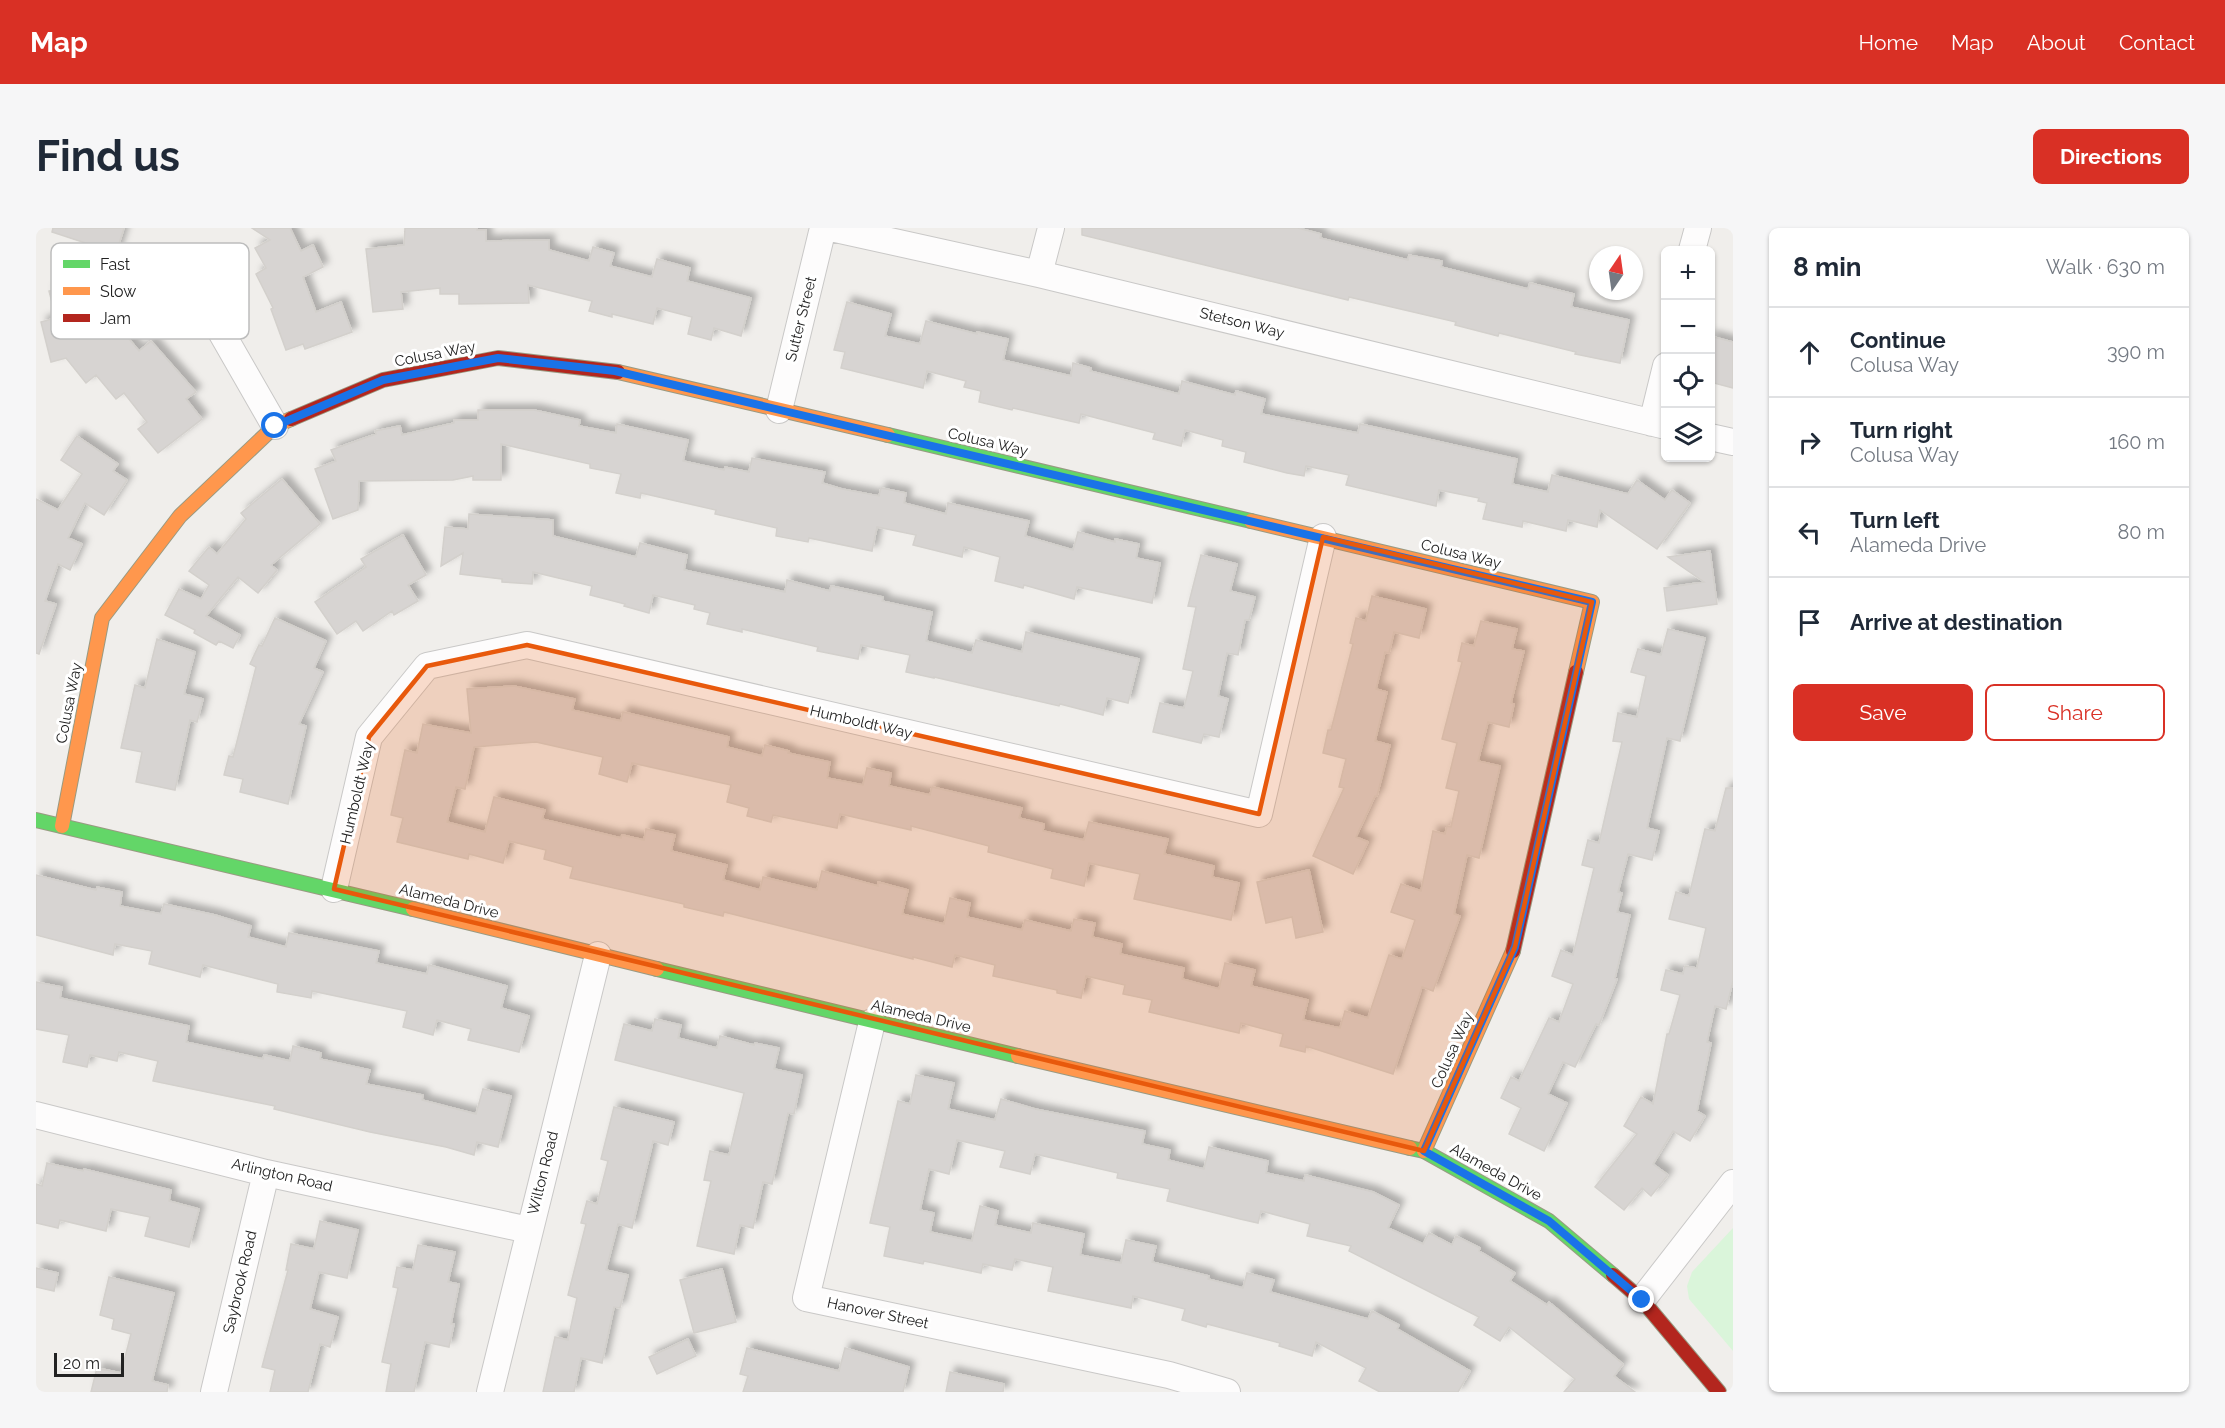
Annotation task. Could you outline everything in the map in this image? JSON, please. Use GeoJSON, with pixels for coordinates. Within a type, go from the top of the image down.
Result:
{"type":"FeatureCollection","features":[{"type":"Feature","properties":{"kind":"street","name":"Sutter Street"},"geometry":{"type":"LineString","coordinates":[[779,410],[823,228]]}},
{"type":"Feature","properties":{"kind":"street","name":"Stetson Way"},"geometry":{"type":"LineString","coordinates":[[831,228],[1039,274],[1659,424]]}},
{"type":"Feature","properties":{"kind":"street"},"geometry":{"type":"LineString","coordinates":[[1039,274],[1051,228]]}},
{"type":"Feature","properties":{"kind":"street"},"geometry":{"type":"LineString","coordinates":[[1693,246],[1698,228]]}},
{"type":"Feature","properties":{"kind":"street"},"geometry":{"type":"LineString","coordinates":[[225,339],[275,426]]}},
{"type":"Feature","properties":{"kind":"street","name":"Colusa Way"},"geometry":{"type":"LineString","coordinates":[[62,826],[102,618],[180,516],[275,426],[383,380],[498,358],[615,371],[1592,602],[1515,947],[1424,1151]]}},
{"type":"Feature","properties":{"kind":"street"},"geometry":{"type":"LineString","coordinates":[[1659,424],[1661,405]]}},
{"type":"Feature","properties":{"kind":"street"},"geometry":{"type":"LineString","coordinates":[[1715,438],[1733,442]]}},
{"type":"Feature","properties":{"kind":"street","name":"Humboldt Way"},"geometry":{"type":"LineString","coordinates":[[334,889],[369,737],[427,666],[527,645],[1259,814],[1323,537]]}},
{"type":"Feature","properties":{"kind":"street","name":"Alameda Drive"},"geometry":{"type":"LineString","coordinates":[[36,820],[334,889],[872,1022],[1424,1151],[1549,1221],[1642,1300],[1719,1392]]}},
{"type":"Feature","properties":{"kind":"street","name":"Wilton Road"},"geometry":{"type":"LineString","coordinates":[[490,1392],[598,955]]}},
{"type":"Feature","properties":{"kind":"street","name":"Hanover Street"},"geometry":{"type":"LineString","coordinates":[[872,1022],[806,1298],[1167,1384],[1227,1392]]}},
{"type":"Feature","properties":{"kind":"street","name":"Arlington Road"},"geometry":{"type":"LineString","coordinates":[[36,1115],[266,1173],[529,1230]]}},
{"type":"Feature","properties":{"kind":"street","name":"Saybrook Road"},"geometry":{"type":"LineString","coordinates":[[214,1392],[266,1173]]}},
{"type":"Feature","properties":{"kind":"street"},"geometry":{"type":"LineString","coordinates":[[1642,1300],[1733,1183]]}},
{"type":"Feature","properties":{"kind":"highlighted area"},"geometry":{"type":"Polygon","coordinates":[[[1323,537],[1592,602],[1515,947],[1424,1151],[334,889],[369,737],[427,666],[527,645],[1259,814],[1323,537]]]}},
{"type":"Feature","properties":{"kind":"green space"},"geometry":{"type":"Polygon","coordinates":[[[1733,1228],[1733,1351],[1689,1299],[1687,1286],[1692,1272],[1733,1228]]]}},
{"type":"Feature","properties":{"kind":"building"},"geometry":{"type":"Polygon","coordinates":[[[53,228],[124,228],[119,243],[86,243],[52,232],[53,228]]]}},
{"type":"Feature","properties":{"kind":"building"},"geometry":{"type":"Polygon","coordinates":[[[252,228],[290,228],[301,251],[313,245],[323,267],[303,277],[316,312],[341,302],[352,332],[305,349],[303,344],[286,350],[271,309],[273,308],[256,274],[266,268],[255,248],[270,240],[252,228]]]}},
{"type":"Feature","properties":{"kind":"building"},"geometry":{"type":"Polygon","coordinates":[[[405,228],[477,228],[477,230],[486,230],[486,241],[549,240],[549,250],[589,261],[593,247],[614,253],[610,266],[652,277],[657,259],[690,268],[687,281],[751,298],[741,336],[714,328],[711,340],[688,334],[692,317],[657,308],[653,324],[612,314],[612,317],[589,311],[592,301],[528,285],[529,303],[459,304],[459,294],[440,294],[440,288],[401,292],[403,309],[373,312],[366,249],[404,245],[405,228]]]}},
{"type":"Feature","properties":{"kind":"building"},"geometry":{"type":"Polygon","coordinates":[[[1082,228],[1298,228],[1321,234],[1320,238],[1408,260],[1409,255],[1442,261],[1441,267],[1528,289],[1530,283],[1574,294],[1571,307],[1629,320],[1620,363],[1575,354],[1576,352],[1499,333],[1498,336],[1455,325],[1456,322],[1349,297],[1348,300],[1082,235],[1082,228]]]}},
{"type":"Feature","properties":{"kind":"building"},"geometry":{"type":"Polygon","coordinates":[[[847,302],[891,314],[885,336],[920,344],[926,321],[1008,339],[1003,360],[1071,376],[1073,363],[1091,368],[1090,371],[1179,394],[1182,381],[1235,395],[1236,391],[1265,399],[1261,414],[1358,433],[1360,424],[1517,459],[1512,484],[1548,492],[1552,475],[1628,494],[1637,480],[1665,500],[1672,490],[1690,503],[1657,549],[1600,510],[1597,527],[1568,520],[1566,531],[1523,521],[1522,527],[1483,519],[1487,503],[1478,501],[1479,498],[1439,490],[1436,506],[1346,485],[1349,475],[1306,466],[1304,476],[1287,473],[1244,462],[1246,452],[1222,446],[1223,440],[1185,430],[1181,446],[1153,439],[1155,433],[1081,414],[1079,423],[1013,408],[1012,410],[979,402],[981,391],[964,387],[966,381],[927,371],[923,388],[841,368],[845,352],[834,350],[847,302]]]}},
{"type":"Feature","properties":{"kind":"building"},"geometry":{"type":"Polygon","coordinates":[[[51,319],[51,339],[129,339],[139,351],[151,341],[196,392],[186,399],[202,419],[158,453],[138,429],[147,422],[124,393],[116,399],[96,375],[86,383],[66,358],[51,362],[41,322],[51,319]]]}},
{"type":"Feature","properties":{"kind":"building"},"geometry":{"type":"Polygon","coordinates":[[[1715,337],[1733,342],[1733,388],[1715,383],[1715,337]]]}},
{"type":"Feature","properties":{"kind":"building"},"geometry":{"type":"Polygon","coordinates":[[[478,410],[534,410],[580,420],[579,426],[616,433],[617,424],[688,440],[683,461],[724,470],[725,467],[749,472],[752,458],[825,472],[822,483],[879,496],[881,488],[906,493],[904,503],[946,514],[948,503],[1029,521],[1025,536],[1073,550],[1078,532],[1115,542],[1115,539],[1139,544],[1136,558],[1160,563],[1152,603],[1077,587],[1074,599],[1024,585],[1023,588],[995,581],[1000,557],[964,547],[962,557],[913,545],[916,535],[877,527],[872,551],[809,538],[808,542],[776,536],[777,528],[715,514],[716,510],[641,493],[640,498],[616,493],[621,474],[590,468],[590,464],[501,444],[501,480],[473,480],[473,476],[453,480],[359,481],[358,510],[333,519],[315,469],[336,461],[331,450],[376,434],[375,431],[400,426],[402,435],[454,423],[454,420],[478,420],[478,410]]]}},
{"type":"Feature","properties":{"kind":"building"},"geometry":{"type":"Polygon","coordinates":[[[77,436],[118,464],[113,471],[127,480],[104,515],[85,503],[68,538],[82,544],[70,570],[58,564],[45,601],[56,604],[39,654],[36,653],[36,499],[58,510],[82,474],[61,460],[77,436]]]}},
{"type":"Feature","properties":{"kind":"building"},"geometry":{"type":"Polygon","coordinates":[[[282,479],[320,524],[271,565],[277,570],[258,593],[238,577],[206,616],[240,635],[233,648],[219,641],[216,645],[194,633],[195,630],[165,615],[179,589],[201,599],[209,585],[189,571],[209,547],[217,554],[246,519],[241,513],[282,479]]]}},
{"type":"Feature","properties":{"kind":"building"},"geometry":{"type":"Polygon","coordinates":[[[469,514],[553,520],[553,536],[636,557],[640,543],[687,555],[684,570],[785,592],[787,580],[830,591],[831,586],[883,597],[882,601],[932,612],[926,641],[972,653],[976,640],[1022,652],[1026,632],[1139,659],[1128,703],[1107,698],[1103,715],[906,672],[910,655],[861,645],[858,659],[817,651],[818,647],[742,629],[742,632],[707,624],[710,613],[694,609],[695,605],[653,595],[649,613],[590,595],[592,586],[533,572],[532,584],[502,582],[502,579],[460,574],[463,553],[441,566],[445,527],[468,529],[469,514]]]}},
{"type":"Feature","properties":{"kind":"building"},"geometry":{"type":"Polygon","coordinates":[[[403,535],[426,575],[408,585],[418,601],[394,615],[392,611],[363,631],[356,621],[337,634],[315,602],[366,567],[361,559],[403,535]]]}},
{"type":"Feature","properties":{"kind":"building"},"geometry":{"type":"Polygon","coordinates":[[[1710,551],[1717,604],[1667,611],[1664,588],[1704,582],[1668,557],[1710,551]]]}},
{"type":"Feature","properties":{"kind":"building"},"geometry":{"type":"Polygon","coordinates":[[[1201,555],[1237,564],[1230,591],[1255,597],[1249,620],[1245,620],[1238,655],[1227,653],[1218,696],[1228,699],[1219,737],[1204,734],[1201,743],[1153,732],[1160,703],[1184,708],[1193,671],[1183,669],[1196,607],[1188,606],[1201,555]]]}},
{"type":"Feature","properties":{"kind":"building"},"geometry":{"type":"Polygon","coordinates":[[[1372,596],[1426,609],[1419,638],[1394,632],[1389,653],[1385,652],[1376,689],[1387,692],[1375,741],[1390,745],[1377,796],[1356,837],[1368,842],[1353,874],[1313,856],[1344,788],[1339,787],[1346,759],[1323,753],[1353,644],[1350,643],[1356,618],[1366,621],[1372,596]]]}},
{"type":"Feature","properties":{"kind":"building"},"geometry":{"type":"Polygon","coordinates":[[[275,618],[326,641],[314,668],[323,672],[299,724],[306,726],[288,804],[240,792],[243,779],[224,775],[229,756],[233,757],[256,667],[250,664],[259,645],[262,646],[275,618]]]}},
{"type":"Feature","properties":{"kind":"building"},"geometry":{"type":"Polygon","coordinates":[[[1481,621],[1517,629],[1512,649],[1524,651],[1511,703],[1514,704],[1509,727],[1488,722],[1478,761],[1500,766],[1479,858],[1467,855],[1454,914],[1460,916],[1433,991],[1422,987],[1393,1074],[1306,1046],[1305,1052],[1280,1046],[1283,1034],[1241,1023],[1239,1033],[1149,1012],[1152,1000],[1123,994],[1125,985],[1086,976],[1081,998],[1057,993],[1057,990],[993,976],[995,965],[955,955],[952,967],[724,912],[723,916],[684,907],[684,904],[570,878],[573,867],[544,859],[546,850],[509,841],[503,863],[469,854],[468,859],[397,842],[403,818],[391,815],[405,750],[417,753],[423,724],[471,733],[467,689],[514,686],[575,699],[572,710],[621,721],[623,712],[729,737],[727,747],[762,756],[765,745],[789,751],[788,753],[830,762],[827,778],[863,785],[867,768],[891,773],[889,786],[930,795],[932,787],[1022,808],[1019,818],[1044,824],[1043,831],[1084,840],[1089,822],[1168,839],[1164,854],[1214,866],[1212,877],[1239,883],[1231,920],[1134,899],[1140,874],[1089,863],[1084,886],[1051,878],[1053,869],[988,852],[989,846],[911,826],[911,830],[840,814],[837,828],[773,815],[771,822],[747,816],[749,808],[727,802],[731,785],[632,763],[627,782],[599,774],[603,757],[536,742],[474,747],[465,789],[456,787],[447,822],[485,832],[494,797],[545,810],[542,819],[621,838],[622,835],[644,840],[646,829],[675,835],[671,851],[727,865],[723,880],[760,890],[763,877],[817,890],[822,871],[878,886],[878,882],[908,890],[902,914],[944,924],[950,898],[970,903],[967,917],[1022,930],[1025,920],[1071,931],[1074,919],[1095,923],[1092,937],[1122,944],[1120,954],[1184,968],[1182,979],[1219,989],[1225,963],[1255,970],[1251,986],[1308,1000],[1303,1020],[1340,1028],[1345,1011],[1368,1018],[1389,955],[1402,959],[1415,920],[1391,912],[1401,884],[1421,891],[1433,831],[1445,834],[1447,826],[1451,827],[1459,791],[1446,788],[1457,743],[1442,739],[1462,662],[1458,661],[1462,643],[1474,646],[1481,621]]]}},
{"type":"Feature","properties":{"kind":"building"},"geometry":{"type":"Polygon","coordinates":[[[1668,629],[1705,638],[1680,741],[1667,738],[1647,828],[1659,831],[1652,860],[1628,854],[1618,892],[1622,893],[1617,912],[1630,915],[1615,978],[1617,979],[1599,1025],[1596,1024],[1575,1067],[1563,1062],[1548,1094],[1567,1103],[1544,1151],[1509,1134],[1521,1108],[1501,1098],[1511,1077],[1519,1081],[1549,1018],[1559,1022],[1573,984],[1552,976],[1561,950],[1573,955],[1594,868],[1582,865],[1588,840],[1599,843],[1622,742],[1613,741],[1618,713],[1637,717],[1646,676],[1631,672],[1638,649],[1661,655],[1668,629]]]}},
{"type":"Feature","properties":{"kind":"building"},"geometry":{"type":"Polygon","coordinates":[[[157,639],[195,652],[184,694],[203,699],[197,722],[190,720],[175,790],[136,782],[142,752],[121,748],[135,685],[145,688],[157,639]]]}},
{"type":"Feature","properties":{"kind":"building"},"geometry":{"type":"Polygon","coordinates":[[[1726,788],[1733,788],[1733,981],[1726,1009],[1715,1006],[1707,1042],[1711,1043],[1697,1111],[1705,1116],[1690,1141],[1673,1131],[1653,1164],[1668,1175],[1651,1196],[1642,1188],[1624,1210],[1595,1187],[1637,1134],[1624,1126],[1641,1097],[1653,1104],[1667,1034],[1669,1034],[1680,995],[1661,990],[1666,970],[1683,974],[1685,966],[1697,968],[1706,928],[1669,919],[1676,892],[1689,896],[1705,829],[1715,831],[1726,788]]]}},
{"type":"Feature","properties":{"kind":"building"},"geometry":{"type":"Polygon","coordinates":[[[1309,870],[1323,932],[1296,938],[1292,917],[1266,923],[1257,882],[1309,870]]]}},
{"type":"Feature","properties":{"kind":"building"},"geometry":{"type":"Polygon","coordinates":[[[36,875],[96,890],[97,887],[122,892],[120,906],[161,914],[164,904],[215,915],[251,926],[248,937],[286,947],[289,933],[379,951],[376,963],[427,974],[429,965],[507,986],[501,1008],[529,1016],[519,1052],[468,1040],[471,1029],[437,1020],[433,1035],[403,1027],[407,1011],[312,991],[311,998],[277,992],[278,984],[203,965],[200,977],[149,964],[152,951],[115,944],[113,955],[36,935],[36,875]]]}},
{"type":"Feature","properties":{"kind":"building"},"geometry":{"type":"Polygon","coordinates":[[[36,982],[62,987],[60,998],[189,1026],[186,1042],[263,1059],[264,1055],[290,1061],[293,1046],[321,1053],[320,1059],[370,1070],[366,1084],[423,1095],[422,1100],[476,1114],[483,1089],[511,1096],[498,1147],[477,1142],[474,1155],[274,1109],[275,1106],[153,1081],[158,1061],[119,1052],[117,1061],[90,1055],[87,1067],[63,1062],[69,1035],[36,1029],[36,982]]]}},
{"type":"Feature","properties":{"kind":"building"},"geometry":{"type":"Polygon","coordinates":[[[655,1019],[681,1025],[678,1038],[717,1048],[720,1036],[754,1045],[755,1043],[779,1048],[774,1069],[802,1075],[794,1114],[788,1113],[772,1184],[763,1182],[753,1228],[740,1225],[734,1254],[697,1246],[711,1181],[704,1180],[710,1151],[729,1155],[744,1093],[615,1060],[624,1024],[652,1031],[655,1019]]]}},
{"type":"Feature","properties":{"kind":"building"},"geometry":{"type":"Polygon","coordinates":[[[916,1075],[954,1083],[948,1109],[995,1120],[1001,1099],[1035,1109],[1145,1131],[1142,1144],[1170,1150],[1168,1160],[1204,1169],[1209,1147],[1268,1161],[1266,1173],[1304,1181],[1305,1175],[1373,1192],[1399,1205],[1388,1228],[1423,1244],[1429,1233],[1452,1245],[1456,1236],[1480,1248],[1479,1251],[1515,1273],[1510,1281],[1547,1305],[1549,1302],[1623,1364],[1614,1376],[1635,1392],[1564,1392],[1575,1379],[1509,1327],[1500,1341],[1474,1325],[1479,1317],[1349,1251],[1351,1246],[1307,1236],[1310,1224],[1261,1211],[1258,1223],[1167,1201],[1170,1189],[1117,1178],[1118,1173],[1035,1154],[1030,1174],[1000,1167],[1005,1151],[957,1140],[949,1174],[929,1169],[920,1210],[934,1213],[930,1232],[972,1241],[980,1206],[998,1211],[995,1225],[1031,1233],[1033,1223],[1084,1234],[1080,1255],[1121,1263],[1126,1240],[1156,1246],[1152,1262],[1209,1276],[1208,1279],[1243,1288],[1247,1273],[1274,1280],[1270,1292],[1368,1319],[1372,1311],[1399,1325],[1397,1329],[1470,1371],[1458,1392],[1380,1392],[1359,1381],[1366,1368],[1316,1342],[1312,1356],[1279,1346],[1280,1343],[1207,1324],[1206,1327],[1182,1320],[1185,1309],[1133,1296],[1131,1308],[1048,1291],[1053,1267],[1015,1259],[1012,1270],[983,1264],[981,1273],[924,1261],[923,1264],[884,1256],[890,1227],[870,1223],[898,1101],[910,1104],[916,1075]]]}},
{"type":"Feature","properties":{"kind":"building"},"geometry":{"type":"Polygon","coordinates":[[[614,1107],[674,1122],[668,1145],[653,1141],[632,1228],[618,1224],[606,1270],[628,1275],[620,1308],[614,1307],[602,1363],[581,1358],[574,1392],[543,1392],[555,1337],[568,1340],[577,1298],[568,1295],[586,1224],[581,1223],[587,1201],[597,1204],[608,1161],[601,1159],[614,1107]]]}},
{"type":"Feature","properties":{"kind":"building"},"geometry":{"type":"Polygon","coordinates":[[[47,1163],[83,1171],[84,1169],[171,1190],[169,1201],[199,1209],[189,1247],[145,1236],[150,1217],[111,1209],[106,1231],[60,1220],[58,1228],[36,1223],[36,1184],[42,1186],[47,1163]]]}},
{"type":"Feature","properties":{"kind":"building"},"geometry":{"type":"Polygon","coordinates":[[[320,1221],[358,1230],[347,1278],[319,1272],[310,1309],[338,1317],[330,1347],[320,1344],[308,1392],[270,1392],[275,1370],[262,1367],[288,1270],[286,1270],[291,1244],[314,1249],[320,1221]]]}},
{"type":"Feature","properties":{"kind":"building"},"geometry":{"type":"Polygon","coordinates":[[[418,1245],[455,1252],[448,1282],[459,1284],[449,1347],[425,1342],[414,1392],[386,1392],[391,1364],[382,1362],[398,1288],[393,1287],[397,1267],[413,1270],[418,1245]]]}},
{"type":"Feature","properties":{"kind":"building"},"geometry":{"type":"Polygon","coordinates":[[[36,1268],[58,1273],[54,1291],[36,1287],[36,1268]]]}},
{"type":"Feature","properties":{"kind":"building"},"geometry":{"type":"Polygon","coordinates":[[[722,1269],[736,1322],[694,1333],[680,1280],[722,1269]]]}},
{"type":"Feature","properties":{"kind":"building"},"geometry":{"type":"Polygon","coordinates":[[[109,1277],[174,1293],[152,1381],[168,1385],[167,1392],[91,1392],[97,1368],[121,1373],[131,1334],[112,1329],[114,1319],[100,1315],[109,1277]]]}},
{"type":"Feature","properties":{"kind":"building"},"geometry":{"type":"Polygon","coordinates":[[[688,1339],[696,1356],[657,1374],[649,1357],[688,1339]]]}},
{"type":"Feature","properties":{"kind":"building"},"geometry":{"type":"Polygon","coordinates":[[[747,1348],[839,1371],[845,1348],[909,1367],[903,1392],[743,1392],[748,1376],[740,1374],[747,1348]]]}},
{"type":"Feature","properties":{"kind":"building"},"geometry":{"type":"Polygon","coordinates":[[[950,1372],[1004,1384],[1003,1392],[946,1392],[950,1372]]]}},
{"type":"Feature","properties":{"kind":"traffic: fast"},"geometry":{"type":"LineString","coordinates":[[888,435],[1251,521]]}},
{"type":"Feature","properties":{"kind":"traffic: fast"},"geometry":{"type":"LineString","coordinates":[[36,820],[413,909]]}},
{"type":"Feature","properties":{"kind":"traffic: fast"},"geometry":{"type":"LineString","coordinates":[[657,969],[1018,1056]]}},
{"type":"Feature","properties":{"kind":"traffic: fast"},"geometry":{"type":"LineString","coordinates":[[1410,1148],[1424,1151],[1549,1221],[1613,1275]]}},
{"type":"Feature","properties":{"kind":"traffic: slow"},"geometry":{"type":"LineString","coordinates":[[618,372],[888,435]]}},
{"type":"Feature","properties":{"kind":"traffic: slow"},"geometry":{"type":"LineString","coordinates":[[62,826],[102,618],[180,516],[275,426],[291,419]]}},
{"type":"Feature","properties":{"kind":"traffic: slow"},"geometry":{"type":"LineString","coordinates":[[1251,521],[1592,602],[1576,672]]}},
{"type":"Feature","properties":{"kind":"traffic: slow"},"geometry":{"type":"LineString","coordinates":[[413,909],[657,969]]}},
{"type":"Feature","properties":{"kind":"traffic: slow"},"geometry":{"type":"LineString","coordinates":[[1424,1151],[1513,951]]}},
{"type":"Feature","properties":{"kind":"traffic: slow"},"geometry":{"type":"LineString","coordinates":[[1018,1056],[1410,1148]]}},
{"type":"Feature","properties":{"kind":"traffic: jam"},"geometry":{"type":"LineString","coordinates":[[291,419],[383,380],[498,358],[618,372]]}},
{"type":"Feature","properties":{"kind":"traffic: jam"},"geometry":{"type":"LineString","coordinates":[[1513,951],[1576,672]]}},
{"type":"Feature","properties":{"kind":"traffic: jam"},"geometry":{"type":"LineString","coordinates":[[1613,1275],[1642,1300],[1719,1392]]}},
{"type":"Feature","properties":{"kind":"route"},"geometry":{"type":"LineString","coordinates":[[275,426],[383,380],[498,358],[615,371],[1592,602],[1515,947],[1424,1151],[1549,1221],[1642,1300]]}}]}
